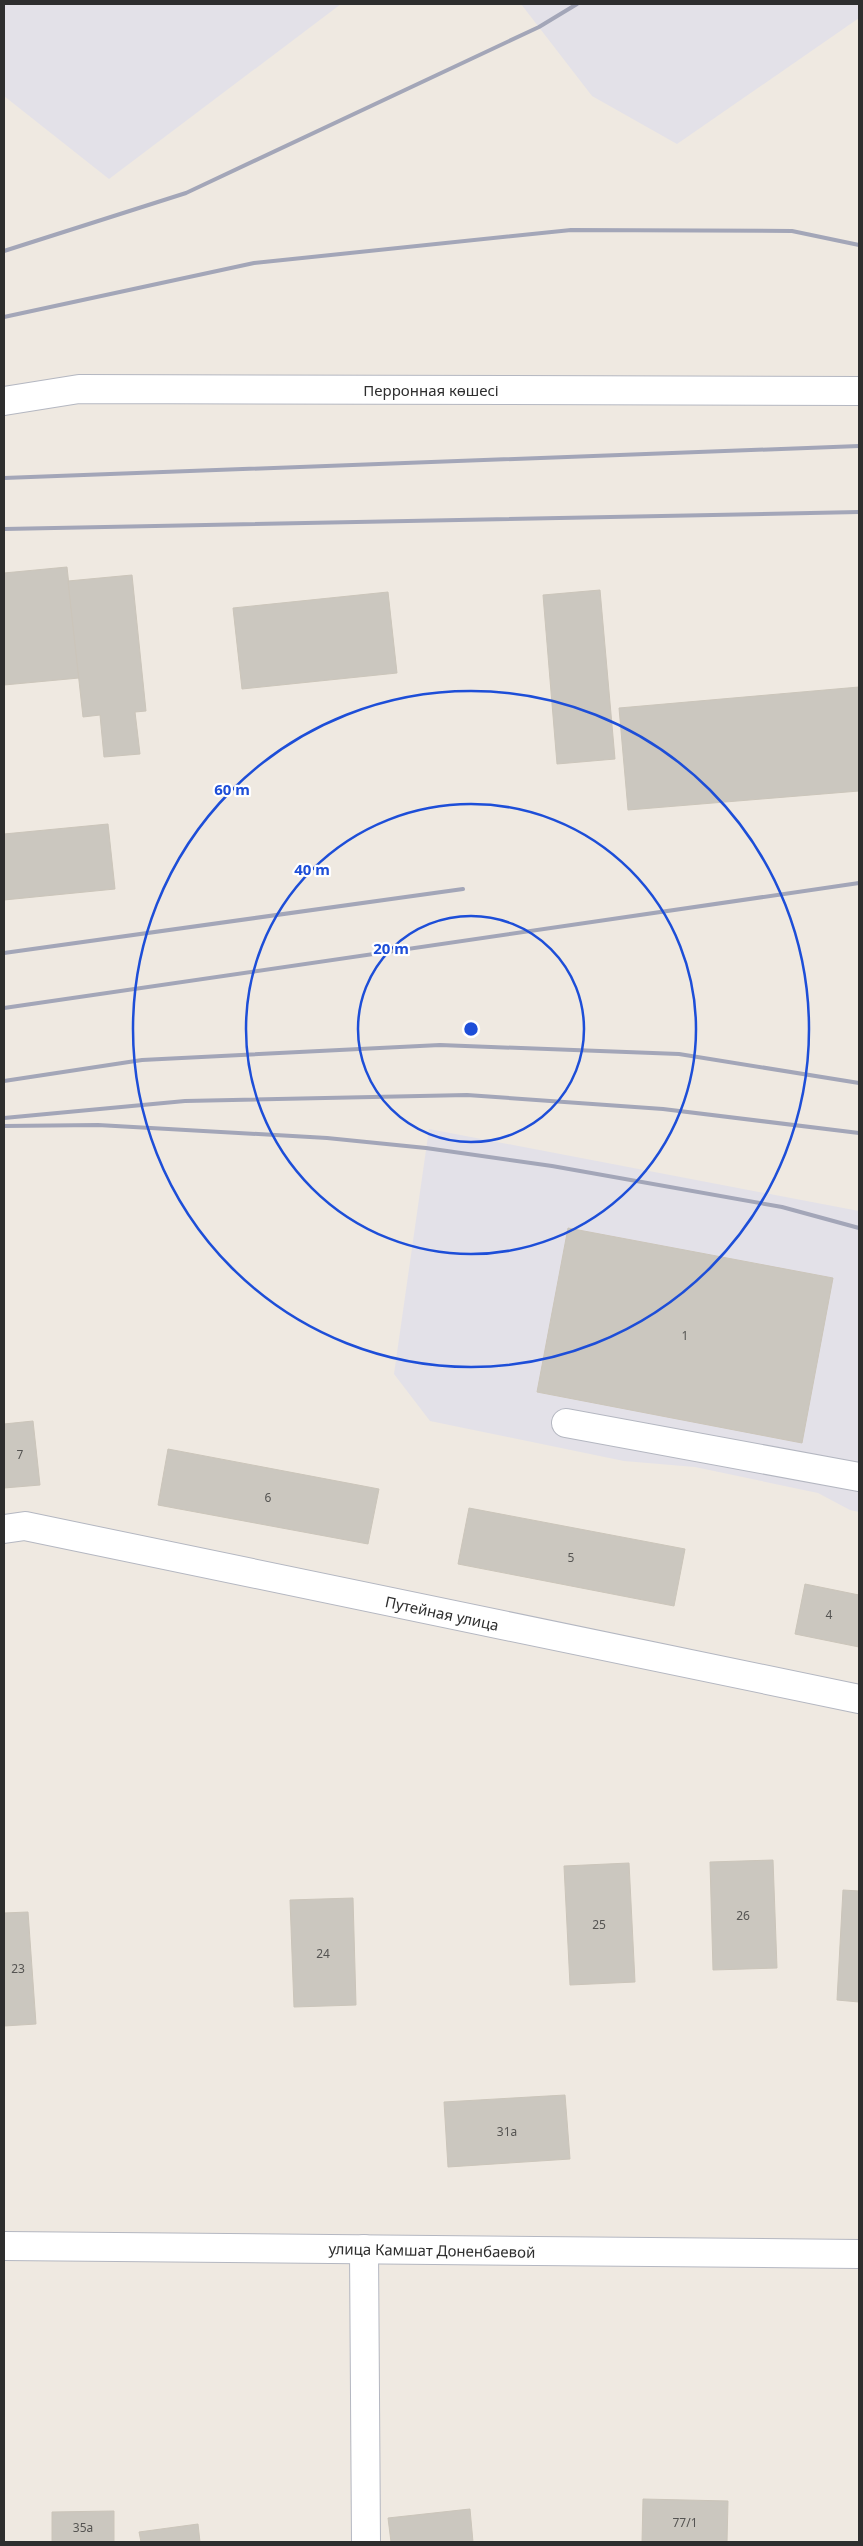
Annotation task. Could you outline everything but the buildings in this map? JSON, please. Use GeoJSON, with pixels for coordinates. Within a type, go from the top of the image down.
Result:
{"type":"FeatureCollection","features":[{"type":"Feature","properties":{"kind":"street","name":"Перронная көшесі"},"geometry":{"type":"LineString","coordinates":[[4,401],[79,390],[859,390]]}},
{"type":"Feature","properties":{"kind":"street"},"geometry":{"type":"LineString","coordinates":[[566,1423],[859,1477]]}},
{"type":"Feature","properties":{"kind":"street","name":"Путейная улица"},"geometry":{"type":"LineString","coordinates":[[14,1528],[859,1700]]}},
{"type":"Feature","properties":{"kind":"street","name":"улица Камшат Доненбаевой"},"geometry":{"type":"LineString","coordinates":[[4,2246],[859,2254]]}},
{"type":"Feature","properties":{"kind":"street"},"geometry":{"type":"LineString","coordinates":[[364,2249],[366,2542]]}},
{"type":"Feature","properties":{"kind":"shaded area"},"geometry":{"type":"Polygon","coordinates":[[[4,4],[341,4],[109,179],[4,96],[4,4]]]}},
{"type":"Feature","properties":{"kind":"shaded area"},"geometry":{"type":"Polygon","coordinates":[[[521,4],[859,4],[859,18],[677,144],[592,96],[521,4]]]}},
{"type":"Feature","properties":{"kind":"shaded area"},"geometry":{"type":"Polygon","coordinates":[[[429,1129],[859,1211],[859,1512],[850,1510],[818,1493],[695,1467],[624,1461],[430,1421],[394,1374],[429,1129]]]}},
{"type":"Feature","properties":{"kind":"railway"},"geometry":{"type":"LineString","coordinates":[[4,251],[186,193],[539,27],[577,4]]}},
{"type":"Feature","properties":{"kind":"railway"},"geometry":{"type":"LineString","coordinates":[[4,317],[254,263],[571,230],[792,231],[859,245]]}},
{"type":"Feature","properties":{"kind":"railway"},"geometry":{"type":"LineString","coordinates":[[4,478],[859,446]]}},
{"type":"Feature","properties":{"kind":"railway"},"geometry":{"type":"LineString","coordinates":[[4,529],[859,512]]}},
{"type":"Feature","properties":{"kind":"railway"},"geometry":{"type":"LineString","coordinates":[[4,1008],[859,883]]}},
{"type":"Feature","properties":{"kind":"railway"},"geometry":{"type":"LineString","coordinates":[[4,953],[463,889]]}},
{"type":"Feature","properties":{"kind":"railway"},"geometry":{"type":"LineString","coordinates":[[4,1081],[142,1060],[440,1045],[679,1054],[859,1083]]}},
{"type":"Feature","properties":{"kind":"railway"},"geometry":{"type":"LineString","coordinates":[[4,1118],[185,1101],[467,1095],[663,1109],[859,1133]]}},
{"type":"Feature","properties":{"kind":"railway"},"geometry":{"type":"LineString","coordinates":[[4,1126],[98,1125],[327,1138],[426,1148],[552,1166],[782,1207],[859,1228]]}}]}
